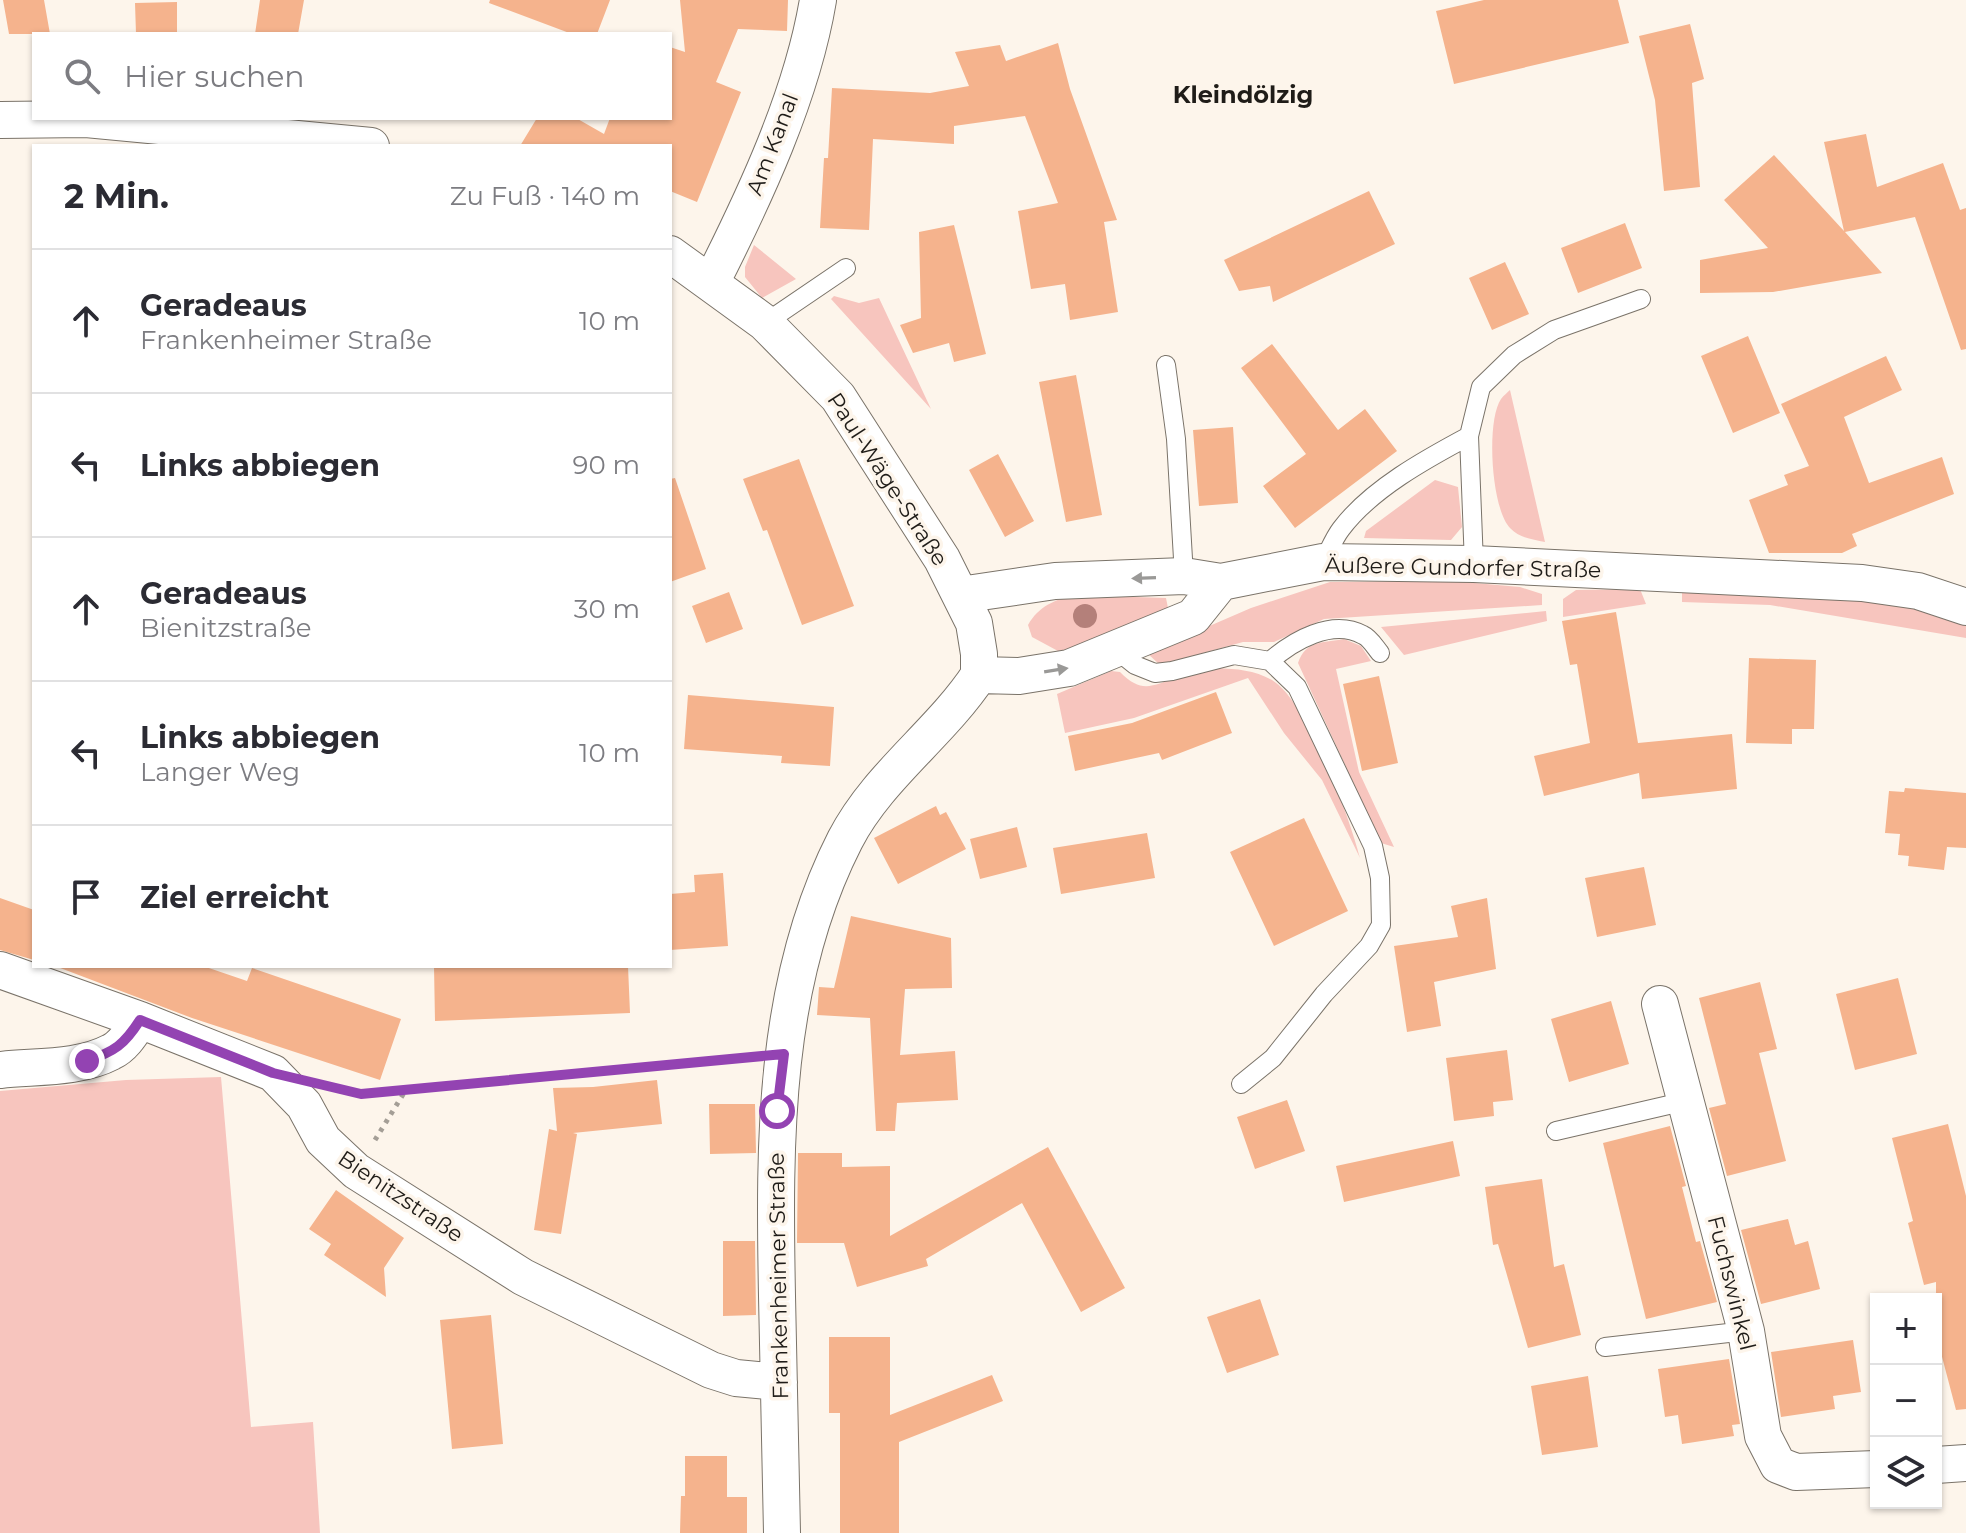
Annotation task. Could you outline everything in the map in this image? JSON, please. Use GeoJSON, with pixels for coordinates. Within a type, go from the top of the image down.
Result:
{"type":"FeatureCollection","features":[{"type":"Feature","properties":{"kind":"street","name":"Am Kanal"},"geometry":{"type":"LineString","coordinates":[[711,283],[740,225],[775,142],[800,70],[818,0]]}},
{"type":"Feature","properties":{"kind":"street"},"geometry":{"type":"LineString","coordinates":[[0,120],[32,120]]}},
{"type":"Feature","properties":{"kind":"street"},"geometry":{"type":"LineString","coordinates":[[90,120],[154,135],[332,144]]}},
{"type":"Feature","properties":{"kind":"street","name":"Paul-Wäge-Straße"},"geometry":{"type":"LineString","coordinates":[[672,255],[765,323],[838,397],[942,559],[974,623],[979,675]]}},
{"type":"Feature","properties":{"kind":"street","name":"Äußere Gundorfer Straße"},"geometry":{"type":"LineString","coordinates":[[960,595],[1055,581],[1184,576],[1221,582],[1323,562],[1474,564],[1862,583],[1918,591],[1966,607]]}},
{"type":"Feature","properties":{"kind":"street"},"geometry":{"type":"LineString","coordinates":[[979,675],[1019,676],[1069,668],[1193,617],[1221,582]]}},
{"type":"Feature","properties":{"kind":"street","name":"Frankenheimer Straße"},"geometry":{"type":"LineString","coordinates":[[782,1533],[777,1111],[790,1003],[803,948],[846,838],[885,783],[948,718],[979,675]]}},
{"type":"Feature","properties":{"kind":"street","name":"Bienitzstraße"},"geometry":{"type":"LineString","coordinates":[[0,970],[140,1020],[273,1073],[304,1105],[323,1140],[356,1171],[523,1277],[711,1370],[736,1378],[779,1382]]}},
{"type":"Feature","properties":{"kind":"street","name":"Fuchswinkel"},"geometry":{"type":"LineString","coordinates":[[1660,1004],[1746,1331],[1763,1436],[1778,1465],[1796,1472],[1870,1469]]}},
{"type":"Feature","properties":{"kind":"street"},"geometry":{"type":"LineString","coordinates":[[0,1070],[87,1061],[114,1051],[129,1037],[140,1020]]}},
{"type":"Feature","properties":{"kind":"street"},"geometry":{"type":"LineString","coordinates":[[1942,1465],[1966,1463]]}},
{"type":"Feature","properties":{"kind":"lane"},"geometry":{"type":"LineString","coordinates":[[765,323],[846,268]]}},
{"type":"Feature","properties":{"kind":"lane"},"geometry":{"type":"LineString","coordinates":[[1474,564],[1469,436],[1481,387],[1514,355],[1554,330],[1641,299]]}},
{"type":"Feature","properties":{"kind":"lane"},"geometry":{"type":"LineString","coordinates":[[1166,365],[1176,439],[1184,576]]}},
{"type":"Feature","properties":{"kind":"lane"},"geometry":{"type":"LineString","coordinates":[[1323,562],[1341,529],[1365,504],[1426,459],[1469,436]]}},
{"type":"Feature","properties":{"kind":"lane"},"geometry":{"type":"LineString","coordinates":[[1270,661],[1293,644],[1326,631],[1362,634],[1380,653]]}},
{"type":"Feature","properties":{"kind":"lane"},"geometry":{"type":"LineString","coordinates":[[1115,649],[1135,665],[1155,673],[1234,655],[1270,661],[1297,687],[1373,846],[1380,878],[1381,925],[1369,946],[1324,994],[1273,1058],[1241,1084]]}},
{"type":"Feature","properties":{"kind":"lane"},"geometry":{"type":"LineString","coordinates":[[1556,1131],[1686,1101]]}},
{"type":"Feature","properties":{"kind":"lane"},"geometry":{"type":"LineString","coordinates":[[1605,1347],[1746,1331]]}},
{"type":"Feature","properties":{"kind":"path"},"geometry":{"type":"LineString","coordinates":[[331,1087],[361,1094],[784,1054]]}},
{"type":"Feature","properties":{"kind":"path"},"geometry":{"type":"LineString","coordinates":[[356,1171],[407,1088]]}},
{"type":"Feature","properties":{"kind":"shaded area"},"geometry":{"type":"Polygon","coordinates":[[[754,245],[796,279],[762,298],[745,277],[745,267],[754,245]]]}},
{"type":"Feature","properties":{"kind":"shaded area"},"geometry":{"type":"Polygon","coordinates":[[[834,296],[859,303],[879,298],[931,409],[831,299],[834,296]]]}},
{"type":"Feature","properties":{"kind":"shaded area"},"geometry":{"type":"Polygon","coordinates":[[[1510,390],[1545,542],[1517,534],[1504,518],[1498,502],[1493,464],[1493,426],[1501,399],[1510,390]]]}},
{"type":"Feature","properties":{"kind":"shaded area"},"geometry":{"type":"Polygon","coordinates":[[[1435,480],[1458,487],[1462,527],[1451,540],[1364,538],[1366,531],[1435,480]]]}},
{"type":"Feature","properties":{"kind":"shaded area"},"geometry":{"type":"Polygon","coordinates":[[[1452,581],[1520,587],[1542,594],[1542,605],[1324,619],[1274,642],[1243,642],[1160,665],[1147,653],[1251,608],[1330,582],[1452,581]]]}},
{"type":"Feature","properties":{"kind":"shaded area"},"geometry":{"type":"Polygon","coordinates":[[[1640,589],[1646,604],[1563,617],[1563,599],[1576,590],[1640,589]]]}},
{"type":"Feature","properties":{"kind":"shaded area"},"geometry":{"type":"Polygon","coordinates":[[[1682,590],[1867,596],[1966,620],[1966,638],[1770,605],[1682,602],[1682,590]]]}},
{"type":"Feature","properties":{"kind":"shaded area"},"geometry":{"type":"Polygon","coordinates":[[[1075,595],[1166,598],[1168,608],[1077,650],[1058,651],[1032,637],[1028,625],[1042,608],[1075,595]]]}},
{"type":"Feature","properties":{"kind":"shaded area"},"geometry":{"type":"Polygon","coordinates":[[[1546,611],[1547,621],[1404,655],[1381,627],[1546,611]]]}},
{"type":"Feature","properties":{"kind":"shaded area"},"geometry":{"type":"Polygon","coordinates":[[[1344,639],[1361,646],[1371,661],[1336,669],[1359,772],[1394,847],[1381,843],[1298,663],[1311,646],[1344,639]]]}},
{"type":"Feature","properties":{"kind":"shaded area"},"geometry":{"type":"Polygon","coordinates":[[[1217,668],[1259,674],[1286,692],[1313,735],[1347,816],[1360,858],[1322,780],[1284,733],[1248,678],[1134,718],[1065,733],[1057,694],[1111,671],[1120,672],[1135,684],[1148,686],[1217,668]]]}},
{"type":"Feature","properties":{"kind":"shaded area"},"geometry":{"type":"Polygon","coordinates":[[[221,1077],[251,1427],[313,1422],[320,1533],[0,1533],[0,1091],[126,1080],[221,1077]]]}},
{"type":"Feature","properties":{"kind":"building"},"geometry":{"type":"Polygon","coordinates":[[[3,0],[44,0],[50,32],[9,34],[3,0]]]}},
{"type":"Feature","properties":{"kind":"building"},"geometry":{"type":"Polygon","coordinates":[[[260,0],[304,0],[298,32],[255,32],[260,0]]]}},
{"type":"Feature","properties":{"kind":"building"},"geometry":{"type":"Polygon","coordinates":[[[490,0],[610,0],[598,32],[567,32],[489,3],[490,0]]]}},
{"type":"Feature","properties":{"kind":"building"},"geometry":{"type":"Polygon","coordinates":[[[680,0],[788,0],[787,31],[738,29],[716,82],[741,92],[697,202],[672,192],[672,144],[521,144],[536,120],[580,120],[604,134],[609,120],[672,120],[672,48],[685,52],[680,0]]]}},
{"type":"Feature","properties":{"kind":"building"},"geometry":{"type":"Polygon","coordinates":[[[1484,0],[1618,0],[1629,43],[1454,84],[1436,11],[1484,0]]]}},
{"type":"Feature","properties":{"kind":"building"},"geometry":{"type":"Polygon","coordinates":[[[177,2],[177,32],[136,32],[135,3],[177,2]]]}},
{"type":"Feature","properties":{"kind":"building"},"geometry":{"type":"Polygon","coordinates":[[[1690,24],[1704,79],[1692,83],[1700,187],[1664,191],[1655,100],[1639,36],[1690,24]]]}},
{"type":"Feature","properties":{"kind":"building"},"geometry":{"type":"Polygon","coordinates":[[[1058,43],[1070,89],[1117,220],[1104,222],[1118,312],[1070,320],[1065,284],[1031,289],[1018,211],[1058,203],[1025,116],[954,126],[954,144],[873,139],[869,230],[820,228],[832,88],[930,93],[969,86],[955,52],[1000,45],[1006,61],[1058,43]]]}},
{"type":"Feature","properties":{"kind":"building"},"geometry":{"type":"Polygon","coordinates":[[[1866,134],[1877,187],[1943,163],[1960,210],[1966,208],[1966,349],[1961,350],[1915,217],[1845,232],[1882,273],[1773,292],[1700,293],[1700,260],[1768,248],[1724,200],[1774,155],[1844,231],[1824,142],[1866,134]]]}},
{"type":"Feature","properties":{"kind":"building"},"geometry":{"type":"Polygon","coordinates":[[[1369,191],[1395,244],[1273,302],[1270,286],[1239,291],[1224,260],[1369,191]]]}},
{"type":"Feature","properties":{"kind":"building"},"geometry":{"type":"Polygon","coordinates":[[[1625,223],[1642,268],[1578,293],[1561,248],[1625,223]]]}},
{"type":"Feature","properties":{"kind":"building"},"geometry":{"type":"Polygon","coordinates":[[[954,225],[986,354],[954,362],[949,343],[913,353],[900,325],[921,318],[919,232],[954,225]]]}},
{"type":"Feature","properties":{"kind":"building"},"geometry":{"type":"Polygon","coordinates":[[[1505,262],[1529,314],[1492,330],[1469,278],[1505,262]]]}},
{"type":"Feature","properties":{"kind":"building"},"geometry":{"type":"Polygon","coordinates":[[[1748,336],[1780,413],[1733,433],[1701,356],[1748,336]]]}},
{"type":"Feature","properties":{"kind":"building"},"geometry":{"type":"Polygon","coordinates":[[[1272,344],[1338,430],[1365,409],[1397,451],[1295,528],[1263,486],[1306,454],[1241,368],[1272,344]]]}},
{"type":"Feature","properties":{"kind":"building"},"geometry":{"type":"Polygon","coordinates":[[[1886,356],[1902,390],[1844,417],[1869,483],[1942,457],[1954,494],[1852,534],[1857,546],[1842,553],[1769,553],[1749,500],[1788,485],[1784,475],[1809,466],[1781,404],[1886,356]]]}},
{"type":"Feature","properties":{"kind":"building"},"geometry":{"type":"Polygon","coordinates":[[[1076,375],[1102,515],[1066,522],[1039,382],[1076,375]]]}},
{"type":"Feature","properties":{"kind":"building"},"geometry":{"type":"Polygon","coordinates":[[[1233,427],[1238,503],[1199,506],[1193,430],[1233,427]]]}},
{"type":"Feature","properties":{"kind":"building"},"geometry":{"type":"Polygon","coordinates":[[[998,454],[1034,521],[1005,537],[969,470],[998,454]]]}},
{"type":"Feature","properties":{"kind":"building"},"geometry":{"type":"Polygon","coordinates":[[[799,459],[854,606],[802,625],[767,530],[763,531],[743,479],[799,459]]]}},
{"type":"Feature","properties":{"kind":"building"},"geometry":{"type":"Polygon","coordinates":[[[675,478],[706,569],[672,581],[672,479],[675,478]]]}},
{"type":"Feature","properties":{"kind":"building"},"geometry":{"type":"Polygon","coordinates":[[[729,592],[743,629],[706,643],[692,606],[729,592]]]}},
{"type":"Feature","properties":{"kind":"building"},"geometry":{"type":"Polygon","coordinates":[[[1616,612],[1638,743],[1732,734],[1737,789],[1642,799],[1639,773],[1544,796],[1534,756],[1590,743],[1577,664],[1570,665],[1562,621],[1616,612]]]}},
{"type":"Feature","properties":{"kind":"building"},"geometry":{"type":"Polygon","coordinates":[[[1749,658],[1816,660],[1814,729],[1792,729],[1792,744],[1746,743],[1749,658]]]}},
{"type":"Feature","properties":{"kind":"building"},"geometry":{"type":"Polygon","coordinates":[[[1379,676],[1398,763],[1362,771],[1343,684],[1379,676]]]}},
{"type":"Feature","properties":{"kind":"building"},"geometry":{"type":"Polygon","coordinates":[[[1216,692],[1232,733],[1162,760],[1159,753],[1075,771],[1068,736],[1132,723],[1216,692]]]}},
{"type":"Feature","properties":{"kind":"building"},"geometry":{"type":"Polygon","coordinates":[[[688,695],[834,707],[830,766],[781,763],[782,756],[684,749],[688,695]]]}},
{"type":"Feature","properties":{"kind":"building"},"geometry":{"type":"Polygon","coordinates":[[[1905,788],[1966,793],[1966,848],[1947,847],[1944,870],[1908,866],[1909,856],[1898,855],[1900,834],[1885,833],[1889,791],[1904,792],[1905,788]]]}},
{"type":"Feature","properties":{"kind":"building"},"geometry":{"type":"Polygon","coordinates":[[[936,806],[940,815],[946,812],[966,849],[898,884],[874,838],[936,806]]]}},
{"type":"Feature","properties":{"kind":"building"},"geometry":{"type":"Polygon","coordinates":[[[1304,818],[1348,911],[1274,946],[1230,852],[1304,818]]]}},
{"type":"Feature","properties":{"kind":"building"},"geometry":{"type":"Polygon","coordinates":[[[1017,827],[1027,867],[980,879],[970,839],[1017,827]]]}},
{"type":"Feature","properties":{"kind":"building"},"geometry":{"type":"Polygon","coordinates":[[[1147,833],[1155,878],[1061,894],[1053,848],[1147,833]]]}},
{"type":"Feature","properties":{"kind":"building"},"geometry":{"type":"Polygon","coordinates":[[[1644,867],[1656,925],[1597,937],[1585,878],[1644,867]]]}},
{"type":"Feature","properties":{"kind":"building"},"geometry":{"type":"Polygon","coordinates":[[[723,873],[728,946],[672,950],[672,894],[695,892],[694,875],[723,873]]]}},
{"type":"Feature","properties":{"kind":"building"},"geometry":{"type":"Polygon","coordinates":[[[0,898],[32,909],[32,959],[0,950],[0,898]]]}},
{"type":"Feature","properties":{"kind":"building"},"geometry":{"type":"Polygon","coordinates":[[[1487,898],[1496,969],[1434,982],[1441,1026],[1407,1032],[1394,946],[1458,937],[1451,906],[1487,898]]]}},
{"type":"Feature","properties":{"kind":"building"},"geometry":{"type":"Polygon","coordinates":[[[851,916],[951,938],[952,988],[905,989],[900,1055],[955,1051],[958,1100],[897,1103],[895,1131],[876,1131],[870,1018],[817,1015],[819,987],[834,988],[851,916]]]}},
{"type":"Feature","properties":{"kind":"building"},"geometry":{"type":"Polygon","coordinates":[[[60,968],[209,968],[247,981],[252,968],[401,1019],[380,1080],[192,1018],[60,968]]]}},
{"type":"Feature","properties":{"kind":"building"},"geometry":{"type":"Polygon","coordinates":[[[434,968],[628,968],[630,1013],[435,1021],[434,968]]]}},
{"type":"Feature","properties":{"kind":"building"},"geometry":{"type":"Polygon","coordinates":[[[1898,978],[1917,1054],[1855,1070],[1836,994],[1898,978]]]}},
{"type":"Feature","properties":{"kind":"building"},"geometry":{"type":"Polygon","coordinates":[[[1760,982],[1777,1049],[1759,1053],[1786,1161],[1727,1176],[1709,1108],[1726,1104],[1699,998],[1760,982]]]}},
{"type":"Feature","properties":{"kind":"building"},"geometry":{"type":"Polygon","coordinates":[[[1611,1001],[1629,1064],[1569,1082],[1551,1019],[1611,1001]]]}},
{"type":"Feature","properties":{"kind":"building"},"geometry":{"type":"Polygon","coordinates":[[[1507,1050],[1513,1100],[1493,1102],[1494,1116],[1454,1121],[1446,1058],[1507,1050]]]}},
{"type":"Feature","properties":{"kind":"building"},"geometry":{"type":"Polygon","coordinates":[[[657,1080],[662,1124],[573,1133],[577,1134],[561,1234],[534,1230],[549,1129],[557,1131],[553,1088],[657,1080]]]}},
{"type":"Feature","properties":{"kind":"building"},"geometry":{"type":"Polygon","coordinates":[[[1287,1100],[1305,1151],[1255,1169],[1237,1117],[1287,1100]]]}},
{"type":"Feature","properties":{"kind":"building"},"geometry":{"type":"Polygon","coordinates":[[[709,1104],[755,1104],[756,1153],[710,1154],[709,1104]]]}},
{"type":"Feature","properties":{"kind":"building"},"geometry":{"type":"Polygon","coordinates":[[[1948,1124],[1966,1196],[1966,1409],[1956,1410],[1942,1357],[1942,1293],[1936,1293],[1936,1282],[1924,1285],[1908,1223],[1913,1221],[1892,1138],[1948,1124]]]}},
{"type":"Feature","properties":{"kind":"building"},"geometry":{"type":"Polygon","coordinates":[[[1670,1126],[1686,1186],[1682,1187],[1696,1242],[1700,1241],[1717,1302],[1646,1319],[1603,1143],[1670,1126]]]}},
{"type":"Feature","properties":{"kind":"building"},"geometry":{"type":"Polygon","coordinates":[[[1453,1141],[1460,1176],[1344,1202],[1336,1166],[1453,1141]]]}},
{"type":"Feature","properties":{"kind":"building"},"geometry":{"type":"Polygon","coordinates":[[[1048,1147],[1125,1288],[1081,1312],[1022,1203],[926,1259],[928,1266],[857,1287],[844,1243],[797,1243],[798,1153],[842,1153],[842,1167],[890,1166],[890,1236],[1048,1147]]]}},
{"type":"Feature","properties":{"kind":"building"},"geometry":{"type":"Polygon","coordinates":[[[1542,1179],[1554,1267],[1564,1264],[1581,1335],[1528,1348],[1498,1244],[1493,1245],[1485,1187],[1542,1179]]]}},
{"type":"Feature","properties":{"kind":"building"},"geometry":{"type":"Polygon","coordinates":[[[336,1190],[404,1238],[384,1268],[386,1297],[324,1255],[331,1244],[309,1229],[336,1190]]]}},
{"type":"Feature","properties":{"kind":"building"},"geometry":{"type":"Polygon","coordinates":[[[1788,1219],[1795,1245],[1808,1241],[1820,1289],[1761,1304],[1741,1230],[1788,1219]]]}},
{"type":"Feature","properties":{"kind":"building"},"geometry":{"type":"Polygon","coordinates":[[[723,1241],[755,1241],[756,1315],[723,1316],[723,1241]]]}},
{"type":"Feature","properties":{"kind":"building"},"geometry":{"type":"Polygon","coordinates":[[[1260,1299],[1279,1355],[1227,1373],[1207,1317],[1260,1299]]]}},
{"type":"Feature","properties":{"kind":"building"},"geometry":{"type":"Polygon","coordinates":[[[491,1315],[503,1444],[452,1449],[440,1320],[491,1315]]]}},
{"type":"Feature","properties":{"kind":"building"},"geometry":{"type":"Polygon","coordinates":[[[829,1337],[890,1337],[890,1415],[992,1375],[1003,1401],[899,1442],[899,1533],[840,1533],[840,1413],[829,1413],[829,1337]]]}},
{"type":"Feature","properties":{"kind":"building"},"geometry":{"type":"Polygon","coordinates":[[[1853,1340],[1861,1392],[1833,1396],[1835,1409],[1781,1417],[1771,1352],[1853,1340]]]}},
{"type":"Feature","properties":{"kind":"building"},"geometry":{"type":"Polygon","coordinates":[[[1729,1359],[1740,1424],[1732,1425],[1734,1436],[1682,1444],[1678,1415],[1665,1417],[1658,1369],[1729,1359]]]}},
{"type":"Feature","properties":{"kind":"building"},"geometry":{"type":"Polygon","coordinates":[[[1588,1376],[1598,1447],[1542,1455],[1531,1386],[1588,1376]]]}},
{"type":"Feature","properties":{"kind":"building"},"geometry":{"type":"Polygon","coordinates":[[[685,1456],[727,1456],[727,1497],[747,1497],[747,1533],[680,1533],[681,1496],[685,1496],[685,1456]]]}},
{"type":"Feature","properties":{"kind":"district","name":"Kleindölzig"},"geometry":{"type":"Point","coordinates":[1243,95]}},
{"type":"Feature","properties":{"kind":"route"},"geometry":{"type":"LineString","coordinates":[[87,1061],[114,1051],[129,1037],[140,1020],[273,1073],[361,1094],[784,1054],[777,1111]]}}]}
